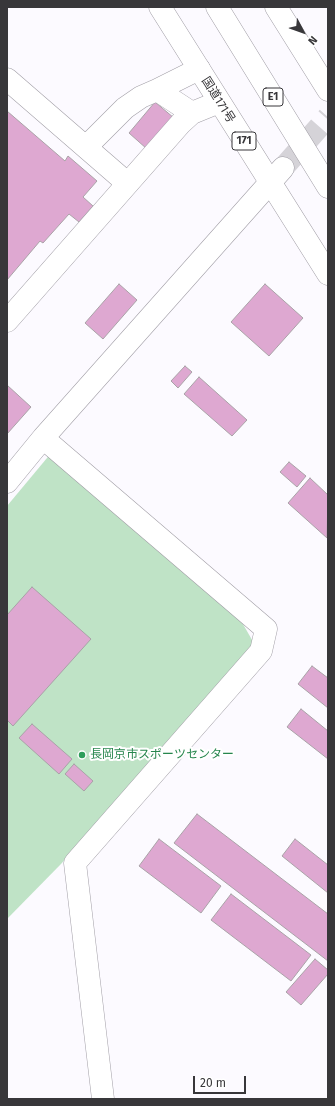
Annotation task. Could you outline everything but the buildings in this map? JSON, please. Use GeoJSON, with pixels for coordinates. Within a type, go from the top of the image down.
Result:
{"type":"FeatureCollection","features":[{"type":"Feature","properties":{"kind":"main road","name":"国道171号"},"geometry":{"type":"LineString","coordinates":[[160,7],[219,102],[277,175],[328,274]]}},
{"type":"Feature","properties":{"kind":"main road","name":"E1"},"geometry":{"type":"LineString","coordinates":[[217,7],[328,187]]}},
{"type":"Feature","properties":{"kind":"main road"},"geometry":{"type":"LineString","coordinates":[[276,7],[328,90]]}},
{"type":"Feature","properties":{"kind":"main road"},"geometry":{"type":"LineString","coordinates":[[86,147],[125,108],[141,97],[199,69]]}},
{"type":"Feature","properties":{"kind":"main road"},"geometry":{"type":"LineString","coordinates":[[7,79],[127,183]]}},
{"type":"Feature","properties":{"kind":"main road"},"geometry":{"type":"LineString","coordinates":[[157,90],[192,113]]}},
{"type":"Feature","properties":{"kind":"main road"},"geometry":{"type":"LineString","coordinates":[[7,321],[181,123],[192,113],[219,102]]}},
{"type":"Feature","properties":{"kind":"main road"},"geometry":{"type":"LineString","coordinates":[[7,482],[43,438],[277,175]]}},
{"type":"Feature","properties":{"kind":"main road"},"geometry":{"type":"LineString","coordinates":[[43,438],[266,629],[260,652],[75,863],[104,1099]]}},
{"type":"Feature","properties":{"kind":"green space","name":"長岡京市スポーツセンター"},"geometry":{"type":"Polygon","coordinates":[[[52,452],[240,619],[255,645],[61,864],[7,919],[7,506],[52,452]]]}},
{"type":"Feature","properties":{"kind":"tunnel"},"geometry":{"type":"LineString","coordinates":[[283,168],[328,117]]}},
{"type":"Feature","properties":{"kind":"place","name":"長岡京市スポーツセンター"},"geometry":{"type":"Point","coordinates":[82,755]}}]}
